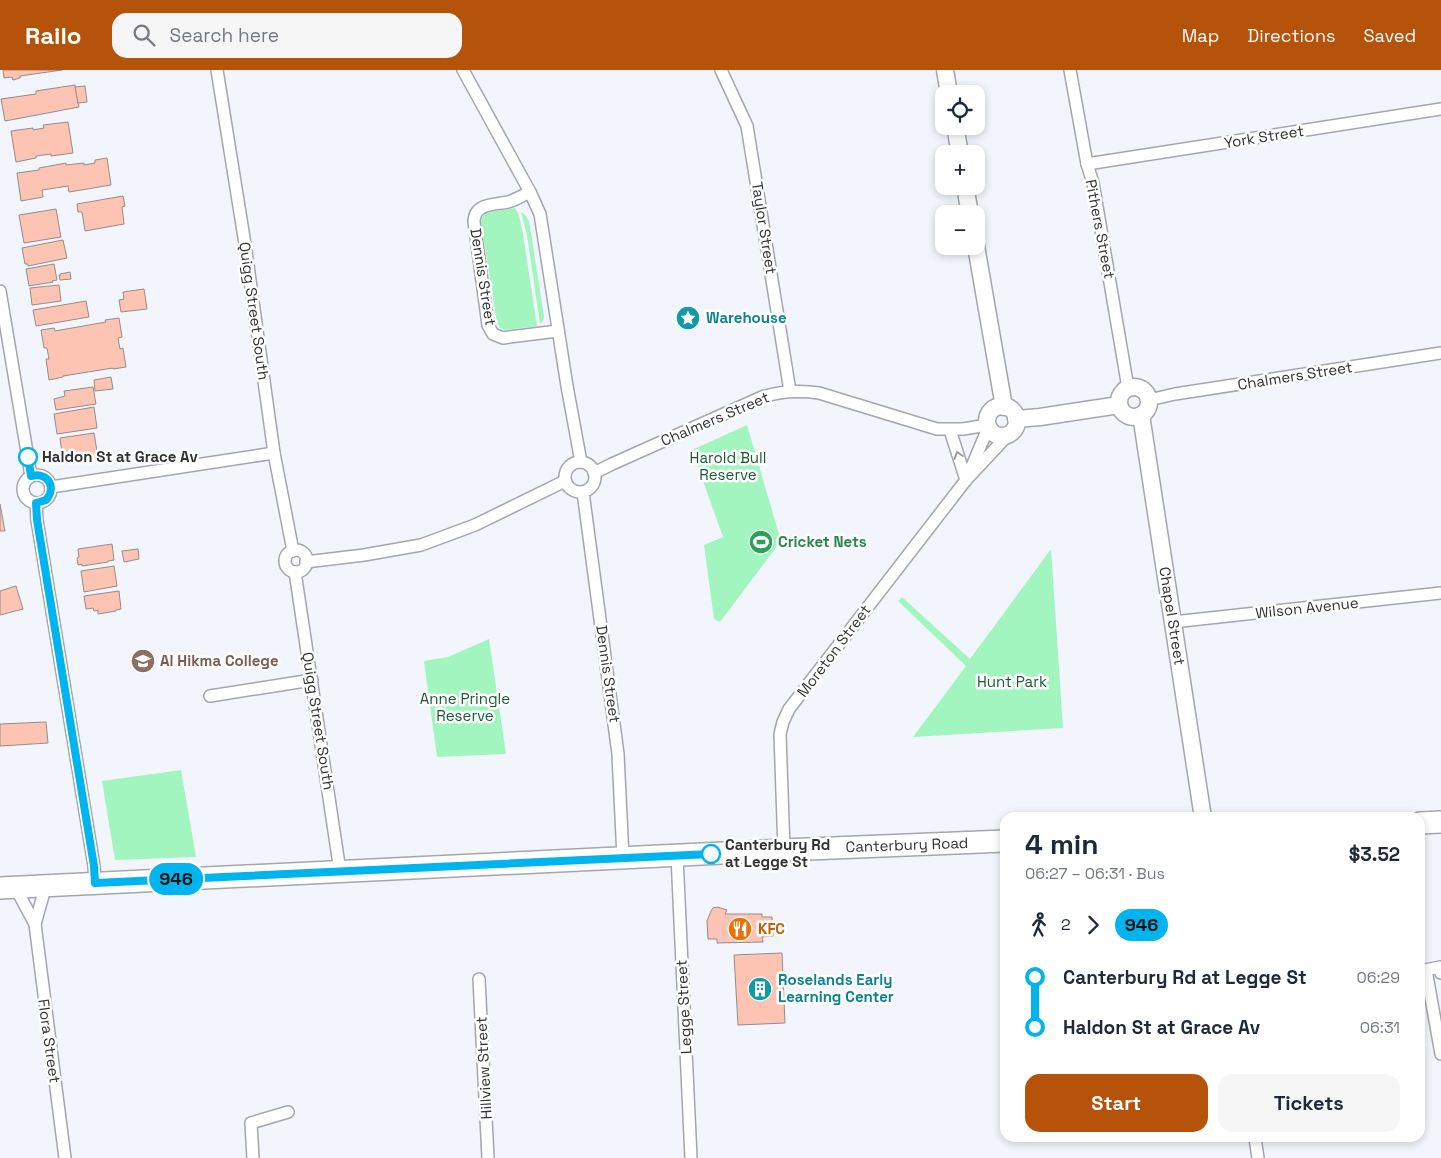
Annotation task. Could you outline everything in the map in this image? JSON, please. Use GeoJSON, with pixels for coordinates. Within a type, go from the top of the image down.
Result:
{"type":"FeatureCollection","features":[{"type":"Feature","properties":{"kind":"highway"},"geometry":{"type":"LineString","coordinates":[[1425,823],[1441,822]]}},
{"type":"Feature","properties":{"kind":"highway","name":"Canterbury Road"},"geometry":{"type":"LineString","coordinates":[[8,888],[340,870],[1000,841]]}},
{"type":"Feature","properties":{"kind":"street","name":"Quigg Street South"},"geometry":{"type":"LineString","coordinates":[[217,70],[245,244],[274,453],[293,551]]}},
{"type":"Feature","properties":{"kind":"street"},"geometry":{"type":"LineString","coordinates":[[463,70],[530,192],[540,214],[581,462]]}},
{"type":"Feature","properties":{"kind":"street","name":"Taylor Street"},"geometry":{"type":"LineString","coordinates":[[722,70],[747,126],[790,391]]}},
{"type":"Feature","properties":{"kind":"street"},"geometry":{"type":"LineString","coordinates":[[945,70],[948,85]]}},
{"type":"Feature","properties":{"kind":"street","name":"Pithers Street"},"geometry":{"type":"LineString","coordinates":[[1070,70],[1087,164],[1094,183],[1128,388]]}},
{"type":"Feature","properties":{"kind":"street","name":"York Street"},"geometry":{"type":"LineString","coordinates":[[1087,164],[1441,109]]}},
{"type":"Feature","properties":{"kind":"street","name":"Dennis Street"},"geometry":{"type":"LineString","coordinates":[[530,192],[511,201],[481,208],[475,215],[474,222],[488,325],[493,334],[503,338],[558,330]]}},
{"type":"Feature","properties":{"kind":"street"},"geometry":{"type":"LineString","coordinates":[[978,255],[1004,407]]}},
{"type":"Feature","properties":{"kind":"street"},"geometry":{"type":"LineString","coordinates":[[0,291],[31,476]]}},
{"type":"Feature","properties":{"kind":"street","name":"Chalmers Street"},"geometry":{"type":"LineString","coordinates":[[1149,400],[1175,394],[1441,352]]}},
{"type":"Feature","properties":{"kind":"street"},"geometry":{"type":"LineString","coordinates":[[1137,387],[1141,389],[1149,400],[1147,408],[1141,415],[1128,415],[1124,413],[1119,405],[1122,393],[1128,388],[1137,387]]}},
{"type":"Feature","properties":{"kind":"street","name":"Chalmers Street"},"geometry":{"type":"LineString","coordinates":[[594,473],[762,397],[790,391],[818,393],[923,425],[950,430],[988,427]]}},
{"type":"Feature","properties":{"kind":"street"},"geometry":{"type":"LineString","coordinates":[[1016,419],[1119,405]]}},
{"type":"Feature","properties":{"kind":"street"},"geometry":{"type":"LineString","coordinates":[[1004,407],[1014,413],[1016,419],[1015,429],[1008,435],[999,436],[991,432],[988,427],[988,415],[995,408],[1004,407]]}},
{"type":"Feature","properties":{"kind":"street","name":"Chapel Street"},"geometry":{"type":"LineString","coordinates":[[1141,415],[1202,812]]}},
{"type":"Feature","properties":{"kind":"street","name":"Moreton Street"},"geometry":{"type":"LineString","coordinates":[[966,480],[988,427]]}},
{"type":"Feature","properties":{"kind":"street"},"geometry":{"type":"LineString","coordinates":[[950,430],[966,480]]}},
{"type":"Feature","properties":{"kind":"street","name":"Moreton Street"},"geometry":{"type":"LineString","coordinates":[[784,850],[780,734],[789,709],[966,480],[1008,435]]}},
{"type":"Feature","properties":{"kind":"street"},"geometry":{"type":"LineString","coordinates":[[51,487],[274,453]]}},
{"type":"Feature","properties":{"kind":"street"},"geometry":{"type":"LineString","coordinates":[[581,462],[589,466],[594,473],[594,483],[583,492],[574,491],[565,481],[568,468],[581,462]]}},
{"type":"Feature","properties":{"kind":"street"},"geometry":{"type":"LineString","coordinates":[[31,476],[44,477],[47,480],[51,487],[51,492],[46,500],[36,503],[28,499],[23,491],[24,482],[31,476]]}},
{"type":"Feature","properties":{"kind":"street"},"geometry":{"type":"LineString","coordinates":[[306,562],[422,545],[475,525],[565,481]]}},
{"type":"Feature","properties":{"kind":"street","name":"Dennis Street"},"geometry":{"type":"LineString","coordinates":[[583,492],[618,754],[623,858]]}},
{"type":"Feature","properties":{"kind":"street"},"geometry":{"type":"LineString","coordinates":[[36,503],[37,520],[94,866],[95,883]]}},
{"type":"Feature","properties":{"kind":"street"},"geometry":{"type":"LineString","coordinates":[[293,551],[300,551],[305,555],[306,562],[302,570],[295,572],[289,569],[286,564],[286,557],[293,551]]}},
{"type":"Feature","properties":{"kind":"street","name":"Quigg Street South"},"geometry":{"type":"LineString","coordinates":[[295,572],[340,870]]}},
{"type":"Feature","properties":{"kind":"street","name":"Wilson Avenue"},"geometry":{"type":"LineString","coordinates":[[1173,622],[1441,593]]}},
{"type":"Feature","properties":{"kind":"street"},"geometry":{"type":"LineString","coordinates":[[210,696],[312,680]]}},
{"type":"Feature","properties":{"kind":"street","name":"Legge Street"},"geometry":{"type":"LineString","coordinates":[[677,856],[691,1158]]}},
{"type":"Feature","properties":{"kind":"street","name":"Flora Street"},"geometry":{"type":"LineString","coordinates":[[46,885],[35,924],[65,1158]]}},
{"type":"Feature","properties":{"kind":"street","name":"Flora Street"},"geometry":{"type":"LineString","coordinates":[[8,888],[35,924]]}},
{"type":"Feature","properties":{"kind":"street"},"geometry":{"type":"LineString","coordinates":[[1425,970],[1440,970]]}},
{"type":"Feature","properties":{"kind":"street","name":"Hillview Street"},"geometry":{"type":"LineString","coordinates":[[480,979],[488,1158]]}},
{"type":"Feature","properties":{"kind":"street"},"geometry":{"type":"LineString","coordinates":[[1425,979],[1441,1054]]}},
{"type":"Feature","properties":{"kind":"street"},"geometry":{"type":"LineString","coordinates":[[253,1158],[252,1122],[288,1112]]}},
{"type":"Feature","properties":{"kind":"street"},"geometry":{"type":"LineString","coordinates":[[1256,1142],[1258,1158]]}},
{"type":"Feature","properties":{"kind":"green space"},"geometry":{"type":"Polygon","coordinates":[[[515,208],[519,215],[523,234],[537,326],[505,330],[500,328],[497,323],[481,223],[485,213],[515,208]]]}},
{"type":"Feature","properties":{"kind":"green space"},"geometry":{"type":"Polygon","coordinates":[[[521,212],[529,221],[544,316],[540,324],[527,235],[521,212]]]}},
{"type":"Feature","properties":{"kind":"green space","name":"Harold Bull Reserve"},"geometry":{"type":"Polygon","coordinates":[[[747,425],[781,541],[720,622],[714,619],[704,545],[723,537],[692,450],[747,425]]]}},
{"type":"Feature","properties":{"kind":"green space","name":"Hunt Park"},"geometry":{"type":"Polygon","coordinates":[[[1051,549],[1063,728],[913,737],[966,666],[898,601],[902,597],[970,659],[1051,549]]]}},
{"type":"Feature","properties":{"kind":"green space","name":"Anne Pringle Reserve"},"geometry":{"type":"Polygon","coordinates":[[[489,639],[506,754],[437,757],[424,661],[448,657],[489,639]]]}},
{"type":"Feature","properties":{"kind":"green space"},"geometry":{"type":"Polygon","coordinates":[[[181,770],[196,857],[115,860],[102,781],[181,770]]]}},
{"type":"Feature","properties":{"kind":"building"},"geometry":{"type":"Polygon","coordinates":[[[3,70],[62,70],[20,76],[20,78],[13,80],[12,77],[4,78],[3,70]]]}},
{"type":"Feature","properties":{"kind":"building"},"geometry":{"type":"Polygon","coordinates":[[[75,85],[79,107],[5,121],[1,99],[36,94],[36,91],[75,85]]]}},
{"type":"Feature","properties":{"kind":"building"},"geometry":{"type":"Polygon","coordinates":[[[85,86],[87,102],[78,103],[75,87],[85,86]]]}},
{"type":"Feature","properties":{"kind":"building"},"geometry":{"type":"Polygon","coordinates":[[[68,122],[73,153],[36,156],[36,158],[16,162],[11,131],[33,128],[33,130],[44,128],[43,125],[68,122]]]}},
{"type":"Feature","properties":{"kind":"building"},"geometry":{"type":"Polygon","coordinates":[[[107,158],[111,185],[69,192],[68,186],[42,190],[43,197],[21,201],[17,173],[66,163],[66,165],[84,163],[84,165],[95,163],[95,160],[107,158]]]}},
{"type":"Feature","properties":{"kind":"building"},"geometry":{"type":"Polygon","coordinates":[[[123,196],[125,206],[122,207],[124,224],[85,231],[82,212],[78,212],[77,204],[123,196]]]}},
{"type":"Feature","properties":{"kind":"building"},"geometry":{"type":"Polygon","coordinates":[[[56,209],[61,237],[24,243],[19,215],[56,209]]]}},
{"type":"Feature","properties":{"kind":"building"},"geometry":{"type":"Polygon","coordinates":[[[63,240],[67,258],[28,266],[28,264],[25,264],[22,248],[63,240]]]}},
{"type":"Feature","properties":{"kind":"building"},"geometry":{"type":"Polygon","coordinates":[[[54,264],[57,280],[29,286],[26,269],[54,264]]]}},
{"type":"Feature","properties":{"kind":"building"},"geometry":{"type":"Polygon","coordinates":[[[70,272],[71,279],[60,280],[60,274],[70,272]]]}},
{"type":"Feature","properties":{"kind":"building"},"geometry":{"type":"Polygon","coordinates":[[[59,285],[61,301],[32,305],[30,288],[59,285]]]}},
{"type":"Feature","properties":{"kind":"building"},"geometry":{"type":"Polygon","coordinates":[[[144,289],[147,309],[121,312],[119,300],[124,299],[123,292],[144,289]]]}},
{"type":"Feature","properties":{"kind":"building"},"geometry":{"type":"Polygon","coordinates":[[[86,301],[89,317],[36,326],[33,310],[86,301]]]}},
{"type":"Feature","properties":{"kind":"building"},"geometry":{"type":"Polygon","coordinates":[[[119,318],[122,337],[118,338],[120,349],[123,348],[126,367],[63,376],[49,380],[46,359],[49,359],[47,348],[44,348],[41,330],[54,328],[55,331],[119,318]]]}},
{"type":"Feature","properties":{"kind":"building"},"geometry":{"type":"Polygon","coordinates":[[[111,377],[113,389],[95,391],[94,380],[111,377]]]}},
{"type":"Feature","properties":{"kind":"building"},"geometry":{"type":"Polygon","coordinates":[[[93,387],[96,404],[56,410],[54,399],[65,396],[64,391],[93,387]]]}},
{"type":"Feature","properties":{"kind":"building"},"geometry":{"type":"Polygon","coordinates":[[[94,407],[97,428],[57,434],[54,414],[94,407]]]}},
{"type":"Feature","properties":{"kind":"building"},"geometry":{"type":"Polygon","coordinates":[[[94,433],[98,457],[63,462],[60,438],[94,433]]]}},
{"type":"Feature","properties":{"kind":"building"},"geometry":{"type":"Polygon","coordinates":[[[0,504],[5,531],[0,531],[0,504]]]}},
{"type":"Feature","properties":{"kind":"building"},"geometry":{"type":"Polygon","coordinates":[[[112,544],[114,560],[82,566],[82,564],[78,565],[78,549],[112,544]]]}},
{"type":"Feature","properties":{"kind":"building"},"geometry":{"type":"Polygon","coordinates":[[[138,549],[139,559],[124,562],[122,551],[138,549]]]}},
{"type":"Feature","properties":{"kind":"building"},"geometry":{"type":"Polygon","coordinates":[[[114,566],[117,586],[84,592],[81,571],[114,566]]]}},
{"type":"Feature","properties":{"kind":"building"},"geometry":{"type":"Polygon","coordinates":[[[16,586],[23,609],[0,615],[0,591],[16,586]]]}},
{"type":"Feature","properties":{"kind":"building"},"geometry":{"type":"Polygon","coordinates":[[[119,591],[121,609],[98,614],[98,610],[94,611],[93,608],[86,609],[84,596],[119,591]]]}},
{"type":"Feature","properties":{"kind":"building"},"geometry":{"type":"Polygon","coordinates":[[[46,722],[48,743],[0,746],[0,724],[46,722]]]}},
{"type":"Feature","properties":{"kind":"building","name":"KFC"},"geometry":{"type":"Polygon","coordinates":[[[717,907],[727,910],[725,914],[762,914],[762,917],[772,917],[773,936],[762,937],[763,942],[717,943],[717,939],[708,939],[707,921],[713,908],[717,907]]]}},
{"type":"Feature","properties":{"kind":"building","name":"Roselands Early Learning Center"},"geometry":{"type":"Polygon","coordinates":[[[782,953],[785,1023],[738,1025],[734,955],[782,953]]]}},
{"type":"Feature","properties":{"kind":"bus line","name":"946"},"geometry":{"type":"LineString","coordinates":[[28,457],[31,476],[40,475],[44,477],[51,487],[49,497],[36,503],[37,520],[67,697],[94,866],[95,883],[711,854]]}},
{"type":"Feature","properties":{"kind":"place","name":"Warehouse"},"geometry":{"type":"Point","coordinates":[688,318]}},
{"type":"Feature","properties":{"kind":"place","name":"Haldon St at Grace Av"},"geometry":{"type":"Point","coordinates":[28,457]}},
{"type":"Feature","properties":{"kind":"place","name":"Cricket Nets"},"geometry":{"type":"Point","coordinates":[761,542]}},
{"type":"Feature","properties":{"kind":"place","name":"Al Hikma College"},"geometry":{"type":"Point","coordinates":[143,661]}},
{"type":"Feature","properties":{"kind":"place","name":"Canterbury Rd at Legge St"},"geometry":{"type":"Point","coordinates":[711,854]}},
{"type":"Feature","properties":{"kind":"place","name":"KFC"},"geometry":{"type":"Point","coordinates":[740,929]}},
{"type":"Feature","properties":{"kind":"place","name":"Roselands Early Learning Center"},"geometry":{"type":"Point","coordinates":[760,989]}}]}
